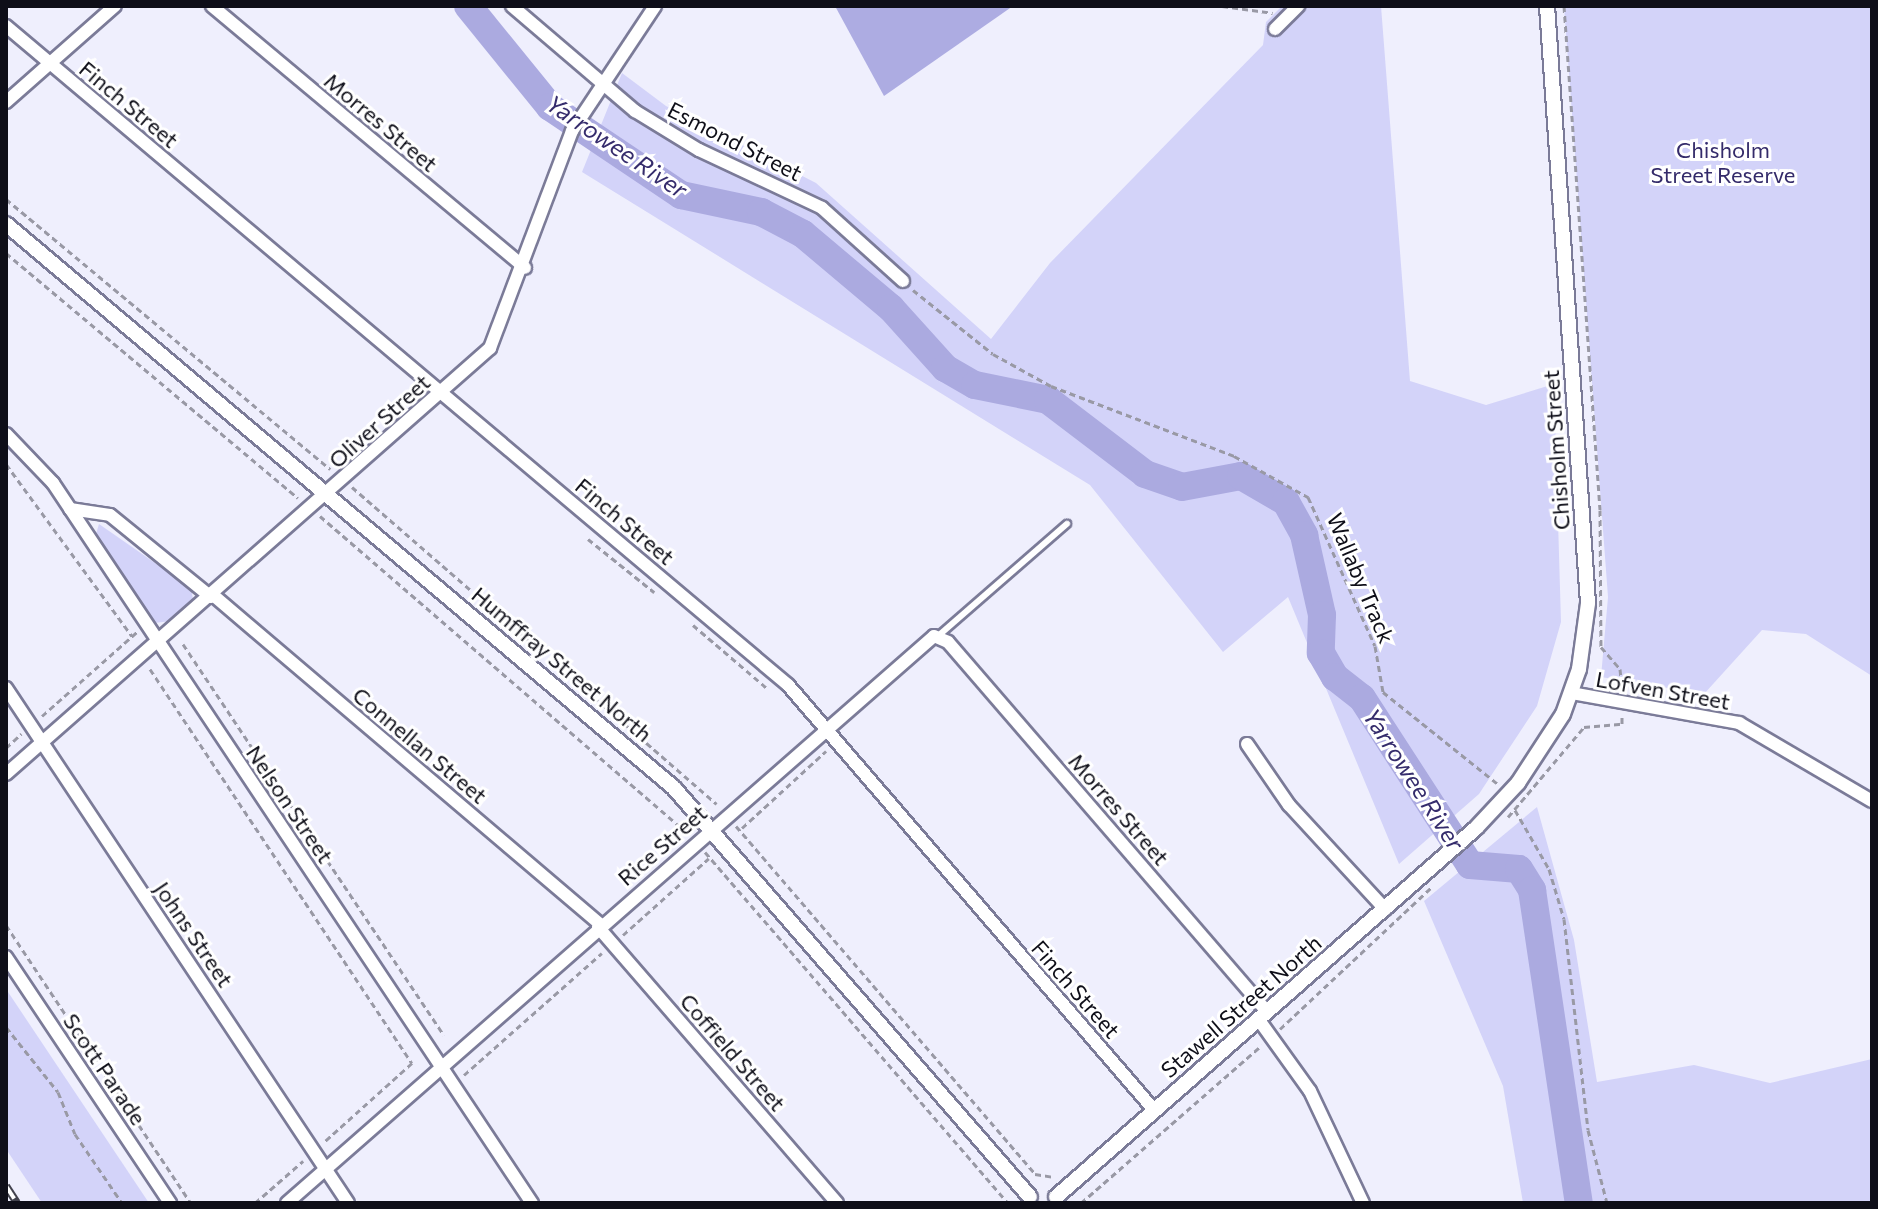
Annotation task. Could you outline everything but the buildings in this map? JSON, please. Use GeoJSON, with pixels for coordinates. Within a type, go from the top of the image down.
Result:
{"type":"FeatureCollection","features":[{"type":"Feature","properties":{"kind":"street"},"geometry":{"type":"LineString","coordinates":[[6,102],[115,6]]}},
{"type":"Feature","properties":{"kind":"street","name":"Morres Street"},"geometry":{"type":"LineString","coordinates":[[212,6],[525,268]]}},
{"type":"Feature","properties":{"kind":"street","name":"Esmond Street"},"geometry":{"type":"LineString","coordinates":[[512,6],[602,81],[699,150],[822,208],[903,281]]}},
{"type":"Feature","properties":{"kind":"street","name":"Oliver Street"},"geometry":{"type":"LineString","coordinates":[[6,774],[327,495],[441,393],[496,338],[525,268],[572,131],[602,81],[655,6]]}},
{"type":"Feature","properties":{"kind":"street","name":"Chisholm Street"},"geometry":{"type":"LineString","coordinates":[[1450,851],[1507,796],[1542,751],[1571,693],[1583,649],[1587,579],[1547,6]]}},
{"type":"Feature","properties":{"kind":"street"},"geometry":{"type":"LineString","coordinates":[[1275,29],[1296,8]]}},
{"type":"Feature","properties":{"kind":"street","name":"Finch Street"},"geometry":{"type":"LineString","coordinates":[[6,26],[788,685],[1155,1111]]}},
{"type":"Feature","properties":{"kind":"street","name":"Humffray Street North"},"geometry":{"type":"LineString","coordinates":[[6,224],[662,777],[712,827],[1028,1200]]}},
{"type":"Feature","properties":{"kind":"street","name":"Nelson Street"},"geometry":{"type":"LineString","coordinates":[[6,434],[70,509],[532,1203]]}},
{"type":"Feature","properties":{"kind":"street","name":"Connellan Street"},"geometry":{"type":"LineString","coordinates":[[70,509],[110,515],[212,596],[600,926]]}},
{"type":"Feature","properties":{"kind":"street","name":"Morres Street"},"geometry":{"type":"LineString","coordinates":[[938,636],[1263,1016],[1310,1091],[1363,1203]]}},
{"type":"Feature","properties":{"kind":"street","name":"Rice Street"},"geometry":{"type":"LineString","coordinates":[[287,1203],[824,728],[938,636]]}},
{"type":"Feature","properties":{"kind":"street","name":"Johns Street"},"geometry":{"type":"LineString","coordinates":[[6,688],[348,1203]]}},
{"type":"Feature","properties":{"kind":"street","name":"Lofven Street"},"geometry":{"type":"LineString","coordinates":[[1571,693],[1622,705],[1739,723],[1872,801]]}},
{"type":"Feature","properties":{"kind":"street"},"geometry":{"type":"LineString","coordinates":[[1247,744],[1289,805],[1385,909]]}},
{"type":"Feature","properties":{"kind":"street","name":"Stawell Street North"},"geometry":{"type":"LineString","coordinates":[[1060,1196],[1450,851]]}},
{"type":"Feature","properties":{"kind":"street","name":"Coffield Street"},"geometry":{"type":"LineString","coordinates":[[600,926],[837,1203]]}},
{"type":"Feature","properties":{"kind":"street","name":"Scott Parade"},"geometry":{"type":"LineString","coordinates":[[6,957],[170,1203]]}},
{"type":"Feature","properties":{"kind":"street"},"geometry":{"type":"LineString","coordinates":[[1028,1200],[1043,1191],[1060,1196]]}},
{"type":"Feature","properties":{"kind":"lane","name":"Rice Street"},"geometry":{"type":"LineString","coordinates":[[938,636],[1067,524]]}},
{"type":"Feature","properties":{"kind":"path"},"geometry":{"type":"LineString","coordinates":[[1222,6],[1296,8]]}},
{"type":"Feature","properties":{"kind":"path"},"geometry":{"type":"LineString","coordinates":[[1515,811],[1584,727],[1622,724],[1621,673],[1601,647],[1600,510],[1564,6]]}},
{"type":"Feature","properties":{"kind":"path"},"geometry":{"type":"LineString","coordinates":[[6,199],[343,480],[717,804]]}},
{"type":"Feature","properties":{"kind":"path"},"geometry":{"type":"LineString","coordinates":[[6,253],[655,798],[1008,1203]]}},
{"type":"Feature","properties":{"kind":"path","name":"Wallaby Track"},"geometry":{"type":"LineString","coordinates":[[903,281],[993,354],[1051,386],[1234,456],[1308,497],[1375,646],[1383,692],[1507,796],[1549,869],[1564,919],[1588,1130],[1607,1203]]}},
{"type":"Feature","properties":{"kind":"path"},"geometry":{"type":"LineString","coordinates":[[6,464],[132,636]]}},
{"type":"Feature","properties":{"kind":"path"},"geometry":{"type":"LineString","coordinates":[[588,539],[664,600]]}},
{"type":"Feature","properties":{"kind":"path"},"geometry":{"type":"LineString","coordinates":[[687,620],[768,689]]}},
{"type":"Feature","properties":{"kind":"path"},"geometry":{"type":"LineString","coordinates":[[6,748],[139,630]]}},
{"type":"Feature","properties":{"kind":"path"},"geometry":{"type":"LineString","coordinates":[[183,644],[444,1035]]}},
{"type":"Feature","properties":{"kind":"path"},"geometry":{"type":"LineString","coordinates":[[150,669],[412,1063],[255,1203]]}},
{"type":"Feature","properties":{"kind":"path"},"geometry":{"type":"LineString","coordinates":[[742,828],[826,751]]}},
{"type":"Feature","properties":{"kind":"path"},"geometry":{"type":"LineString","coordinates":[[733,823],[1035,1174],[1055,1177],[1060,1196],[1079,1203]]}},
{"type":"Feature","properties":{"kind":"path"},"geometry":{"type":"LineString","coordinates":[[453,1085],[709,858]]}},
{"type":"Feature","properties":{"kind":"path"},"geometry":{"type":"LineString","coordinates":[[6,925],[191,1203]]}},
{"type":"Feature","properties":{"kind":"path"},"geometry":{"type":"LineString","coordinates":[[6,1027],[58,1092],[75,1134],[122,1203]]}},
{"type":"Feature","properties":{"kind":"green space"},"geometry":{"type":"Polygon","coordinates":[[[1282,6],[1381,6],[1410,381],[1486,405],[1554,384],[1561,622],[1537,706],[1479,794],[1399,864],[1288,597],[1223,652],[1090,485],[582,172],[622,73],[666,106],[816,183],[991,339],[1050,263],[1263,45],[1266,22],[1282,6]]]}},
{"type":"Feature","properties":{"kind":"green space","name":"Chisholm Street Reserve"},"geometry":{"type":"Polygon","coordinates":[[[1564,6],[1872,6],[1872,676],[1806,634],[1762,630],[1704,694],[1601,677],[1608,597],[1564,6]]]}},
{"type":"Feature","properties":{"kind":"green space"},"geometry":{"type":"Polygon","coordinates":[[[99,524],[191,588],[193,599],[171,621],[154,623],[147,614],[96,534],[99,524]]]}},
{"type":"Feature","properties":{"kind":"green space"},"geometry":{"type":"Polygon","coordinates":[[[1537,807],[1574,940],[1597,1082],[1694,1065],[1770,1083],[1872,1059],[1872,1203],[1523,1203],[1503,1086],[1424,901],[1537,807]]]}},
{"type":"Feature","properties":{"kind":"green space"},"geometry":{"type":"Polygon","coordinates":[[[6,989],[149,1203],[42,1203],[6,1149],[6,989]]]}},
{"type":"Feature","properties":{"kind":"shaded area"},"geometry":{"type":"Polygon","coordinates":[[[835,6],[1013,6],[884,96],[835,6]]]}},
{"type":"Feature","properties":{"kind":"waterway","name":"Yarrowee River"},"geometry":{"type":"LineString","coordinates":[[468,6],[550,107],[681,195],[761,212],[803,234],[891,308],[945,368],[975,385],[1048,400],[1145,474],[1182,487],[1241,476],[1286,502],[1304,535],[1322,615],[1321,653],[1335,677],[1362,698],[1470,865],[1519,869],[1532,890],[1579,1203]]}},
{"type":"Feature","properties":{"kind":"railway"},"geometry":{"type":"LineString","coordinates":[[6,1186],[17,1203]]}}]}
